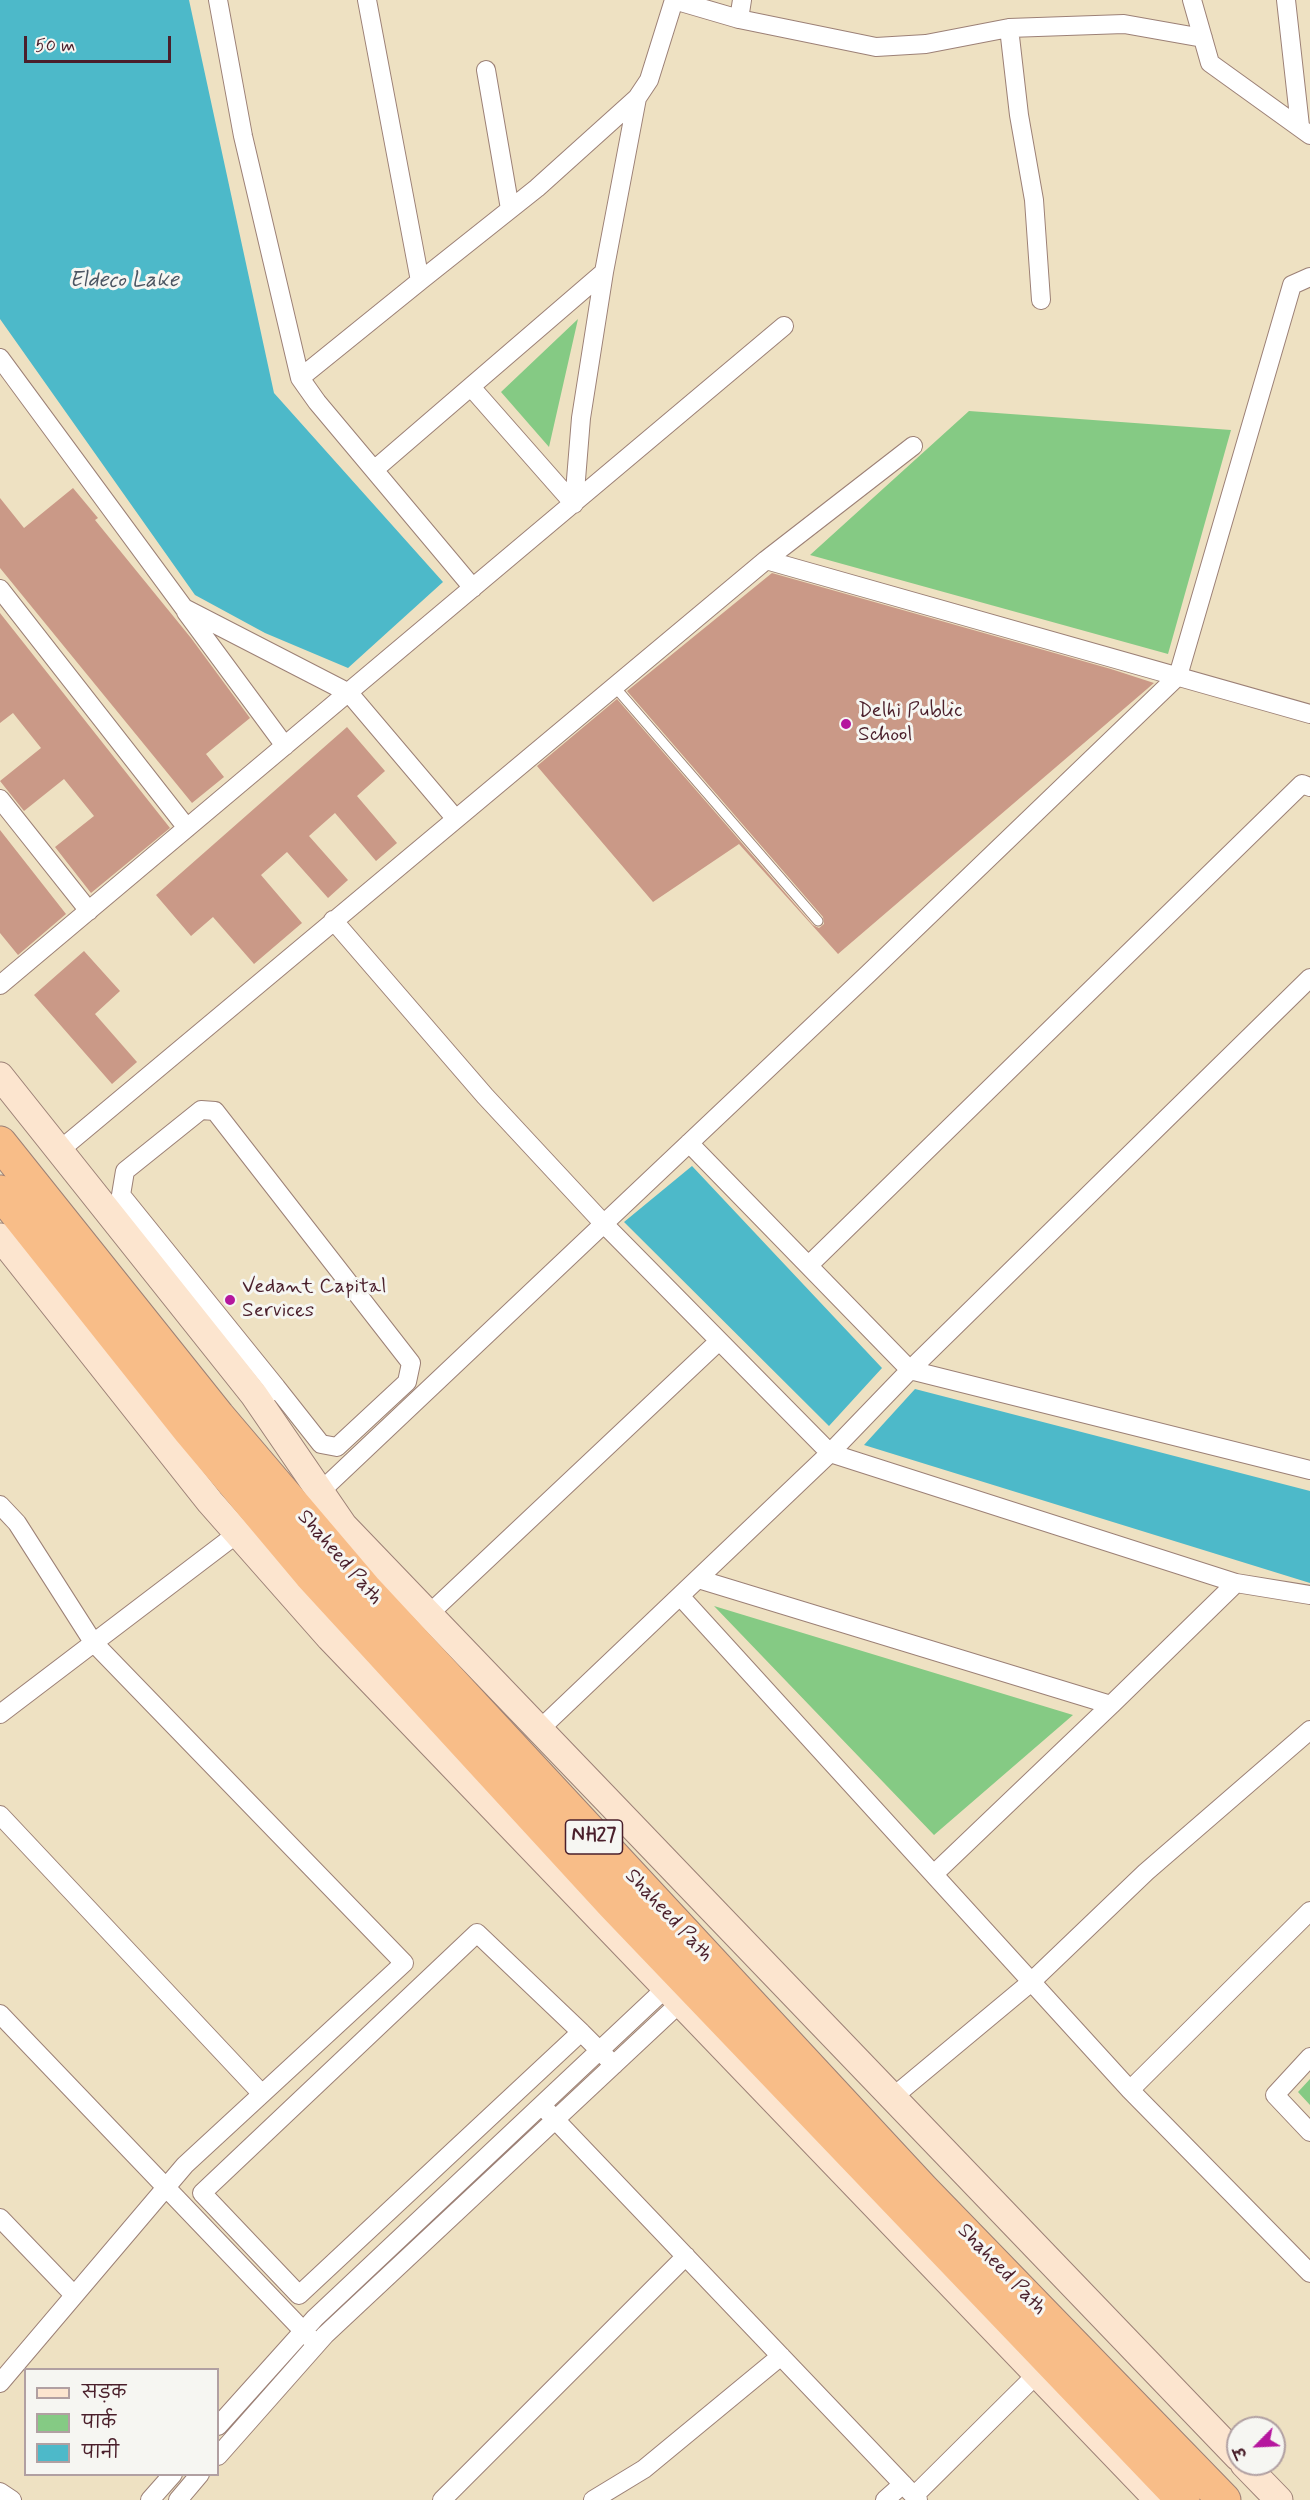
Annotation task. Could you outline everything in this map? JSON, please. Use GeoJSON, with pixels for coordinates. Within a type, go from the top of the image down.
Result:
{"type":"FeatureCollection","features":[{"type":"Feature","properties":{"kind":"highway","name":"Shaheed Path"},"geometry":{"type":"LineString","coordinates":[[0,1143],[218,1416],[364,1589],[922,2189],[1224,2500]]}},
{"type":"Feature","properties":{"kind":"highway","name":"Shaheed Path"},"geometry":{"type":"LineString","coordinates":[[0,1192],[190,1431],[310,1574],[613,1904],[1183,2500]]}},
{"type":"Feature","properties":{"kind":"street"},"geometry":{"type":"LineString","coordinates":[[218,0],[243,136],[300,378],[317,402],[473,588]]}},
{"type":"Feature","properties":{"kind":"street"},"geometry":{"type":"LineString","coordinates":[[367,0],[420,281]]}},
{"type":"Feature","properties":{"kind":"street"},"geometry":{"type":"LineString","coordinates":[[300,378],[510,209],[637,98],[649,80],[674,0],[739,19],[876,47],[926,44],[1009,27],[1124,24],[1203,38]]}},
{"type":"Feature","properties":{"kind":"street"},"geometry":{"type":"LineString","coordinates":[[739,19],[742,0]]}},
{"type":"Feature","properties":{"kind":"street"},"geometry":{"type":"LineString","coordinates":[[1192,0],[1210,63],[1305,130]]}},
{"type":"Feature","properties":{"kind":"street"},"geometry":{"type":"LineString","coordinates":[[1286,0],[1305,130]]}},
{"type":"Feature","properties":{"kind":"street"},"geometry":{"type":"LineString","coordinates":[[1009,27],[1019,115],[1034,200],[1041,300]]}},
{"type":"Feature","properties":{"kind":"street"},"geometry":{"type":"LineString","coordinates":[[486,70],[510,209]]}},
{"type":"Feature","properties":{"kind":"street"},"geometry":{"type":"LineString","coordinates":[[574,504],[580,418],[604,272],[637,98]]}},
{"type":"Feature","properties":{"kind":"street"},"geometry":{"type":"LineString","coordinates":[[1305,130],[1305,105],[1310,102]]}},
{"type":"Feature","properties":{"kind":"street"},"geometry":{"type":"LineString","coordinates":[[374,470],[604,272]]}},
{"type":"Feature","properties":{"kind":"street"},"geometry":{"type":"LineString","coordinates":[[321,1491],[1178,676],[1292,285],[1310,277]]}},
{"type":"Feature","properties":{"kind":"street"},"geometry":{"type":"LineString","coordinates":[[0,985],[784,326]]}},
{"type":"Feature","properties":{"kind":"street"},"geometry":{"type":"LineString","coordinates":[[0,358],[285,746]]}},
{"type":"Feature","properties":{"kind":"street"},"geometry":{"type":"LineString","coordinates":[[471,387],[574,504]]}},
{"type":"Feature","properties":{"kind":"street"},"geometry":{"type":"LineString","coordinates":[[60,1150],[766,560],[913,446]]}},
{"type":"Feature","properties":{"kind":"street"},"geometry":{"type":"LineString","coordinates":[[766,560],[1310,714]]}},
{"type":"Feature","properties":{"kind":"street"},"geometry":{"type":"LineString","coordinates":[[0,589],[187,828]]}},
{"type":"Feature","properties":{"kind":"street"},"geometry":{"type":"LineString","coordinates":[[184,608],[349,693],[455,818]]}},
{"type":"Feature","properties":{"kind":"street"},"geometry":{"type":"LineString","coordinates":[[808,1265],[1302,784],[1310,787]]}},
{"type":"Feature","properties":{"kind":"street"},"geometry":{"type":"LineString","coordinates":[[0,799],[89,911]]}},
{"type":"Feature","properties":{"kind":"street"},"geometry":{"type":"LineString","coordinates":[[333,920],[485,1096],[604,1224],[830,1453],[1236,1583],[1310,1595]]}},
{"type":"Feature","properties":{"kind":"street"},"geometry":{"type":"LineString","coordinates":[[540,1729],[830,1453],[910,1370],[1310,978]]}},
{"type":"Feature","properties":{"kind":"street"},"geometry":{"type":"LineString","coordinates":[[0,1076],[60,1150],[175,1279],[267,1395],[321,1491],[344,1525],[1226,2445]]}},
{"type":"Feature","properties":{"kind":"street"},"geometry":{"type":"LineString","coordinates":[[175,1279],[121,1196],[125,1171],[201,1110],[215,1111],[411,1363],[407,1382],[337,1447],[321,1444],[267,1395]]}},
{"type":"Feature","properties":{"kind":"street"},"geometry":{"type":"LineString","coordinates":[[689,1143],[910,1370],[1310,1470]]}},
{"type":"Feature","properties":{"kind":"street"},"geometry":{"type":"LineString","coordinates":[[0,1237],[237,1533],[330,1638],[1158,2500]]}},
{"type":"Feature","properties":{"kind":"street"},"geometry":{"type":"LineString","coordinates":[[429,1614],[718,1341]]}},
{"type":"Feature","properties":{"kind":"street"},"geometry":{"type":"LineString","coordinates":[[0,1505],[17,1523],[93,1642],[404,1963],[185,2164],[0,2383]]}},
{"type":"Feature","properties":{"kind":"street"},"geometry":{"type":"LineString","coordinates":[[0,1714],[237,1533]]}},
{"type":"Feature","properties":{"kind":"street"},"geometry":{"type":"LineString","coordinates":[[698,1579],[1111,1705]]}},
{"type":"Feature","properties":{"kind":"street"},"geometry":{"type":"LineString","coordinates":[[934,1874],[1236,1583]]}},
{"type":"Feature","properties":{"kind":"street"},"geometry":{"type":"LineString","coordinates":[[680,1596],[934,1874],[1030,1983],[1130,2090],[1310,2273]]}},
{"type":"Feature","properties":{"kind":"street"},"geometry":{"type":"LineString","coordinates":[[892,2097],[1030,1983],[1146,1872],[1310,1730]]}},
{"type":"Feature","properties":{"kind":"street"},"geometry":{"type":"LineString","coordinates":[[0,1815],[262,2094]]}},
{"type":"Feature","properties":{"kind":"street"},"geometry":{"type":"LineString","coordinates":[[1130,2090],[1310,1912]]}},
{"type":"Feature","properties":{"kind":"street"},"geometry":{"type":"LineString","coordinates":[[580,2032],[299,2295],[202,2193],[477,1933],[599,2050],[614,2065]]}},
{"type":"Feature","properties":{"kind":"street"},"geometry":{"type":"LineString","coordinates":[[219,2425],[304,2331],[599,2050],[674,1994]]}},
{"type":"Feature","properties":{"kind":"street"},"geometry":{"type":"LineString","coordinates":[[219,2455],[317,2344],[614,2065],[674,1994]]}},
{"type":"Feature","properties":{"kind":"street"},"geometry":{"type":"LineString","coordinates":[[0,2014],[317,2344]]}},
{"type":"Feature","properties":{"kind":"street"},"geometry":{"type":"LineString","coordinates":[[1310,2057],[1275,2095],[1310,2132]]}},
{"type":"Feature","properties":{"kind":"street"},"geometry":{"type":"LineString","coordinates":[[541,2105],[912,2493]]}},
{"type":"Feature","properties":{"kind":"street"},"geometry":{"type":"LineString","coordinates":[[0,2218],[74,2295]]}},
{"type":"Feature","properties":{"kind":"street"},"geometry":{"type":"LineString","coordinates":[[442,2500],[686,2256]]}},
{"type":"Feature","properties":{"kind":"street"},"geometry":{"type":"LineString","coordinates":[[592,2500],[644,2469],[781,2356]]}},
{"type":"Feature","properties":{"kind":"street"},"geometry":{"type":"LineString","coordinates":[[885,2500],[912,2493],[1038,2373]]}},
{"type":"Feature","properties":{"kind":"street"},"geometry":{"type":"LineString","coordinates":[[150,2500],[170,2478],[179,2499],[199,2476]]}},
{"type":"Feature","properties":{"kind":"street"},"geometry":{"type":"LineString","coordinates":[[1256,2476],[1279,2500]]}},
{"type":"Feature","properties":{"kind":"street"},"geometry":{"type":"LineString","coordinates":[[0,2492],[12,2500]]}},
{"type":"Feature","properties":{"kind":"lane"},"geometry":{"type":"LineString","coordinates":[[614,686],[818,921]]}},
{"type":"Feature","properties":{"kind":"green space"},"geometry":{"type":"Polygon","coordinates":[[[578,319],[549,447],[501,392],[578,319]]]}},
{"type":"Feature","properties":{"kind":"green space"},"geometry":{"type":"Polygon","coordinates":[[[969,411],[1231,430],[1168,654],[810,555],[969,411]]]}},
{"type":"Feature","properties":{"kind":"green space"},"geometry":{"type":"Polygon","coordinates":[[[714,1606],[1073,1715],[934,1835],[714,1606]]]}},
{"type":"Feature","properties":{"kind":"green space"},"geometry":{"type":"Polygon","coordinates":[[[1310,2079],[1310,2105],[1298,2092],[1310,2079]]]}},
{"type":"Feature","properties":{"kind":"water","name":"Eldeco Lake"},"geometry":{"type":"Polygon","coordinates":[[[0,0],[189,0],[274,393],[443,582],[348,668],[265,633],[195,595],[0,319],[0,0]]]}},
{"type":"Feature","properties":{"kind":"water"},"geometry":{"type":"Polygon","coordinates":[[[692,1166],[882,1368],[829,1426],[624,1222],[692,1166]]]}},
{"type":"Feature","properties":{"kind":"water"},"geometry":{"type":"Polygon","coordinates":[[[915,1389],[1310,1491],[1310,1583],[864,1445],[915,1389]]]}},
{"type":"Feature","properties":{"kind":"building"},"geometry":{"type":"Polygon","coordinates":[[[73,488],[98,518],[95,520],[191,638],[250,718],[206,754],[224,777],[192,803],[0,568],[0,498],[24,528],[73,488]]]}},
{"type":"Feature","properties":{"kind":"building","name":"Delhi Public School"},"geometry":{"type":"Polygon","coordinates":[[[772,573],[1154,683],[838,954],[739,844],[653,902],[537,766],[617,699],[813,925],[819,928],[824,924],[823,917],[627,691],[772,573]]]}},
{"type":"Feature","properties":{"kind":"building"},"geometry":{"type":"Polygon","coordinates":[[[0,613],[170,828],[91,893],[55,847],[94,816],[64,779],[24,811],[0,781],[41,748],[13,713],[0,723],[0,613]]]}},
{"type":"Feature","properties":{"kind":"building"},"geometry":{"type":"Polygon","coordinates":[[[347,727],[385,771],[357,796],[397,843],[376,861],[335,813],[309,836],[348,880],[328,898],[287,852],[261,875],[302,923],[254,964],[213,917],[191,936],[156,895],[347,727]]]}},
{"type":"Feature","properties":{"kind":"building"},"geometry":{"type":"Polygon","coordinates":[[[0,830],[66,914],[18,955],[0,933],[0,830]]]}},
{"type":"Feature","properties":{"kind":"building"},"geometry":{"type":"Polygon","coordinates":[[[84,951],[120,991],[95,1014],[137,1062],[112,1084],[34,995],[84,951]]]}},
{"type":"Feature","properties":{"kind":"place","name":"Delhi Public School"},"geometry":{"type":"Point","coordinates":[846,724]}},
{"type":"Feature","properties":{"kind":"place","name":"Vedant Capital Services"},"geometry":{"type":"Point","coordinates":[230,1300]}}]}
